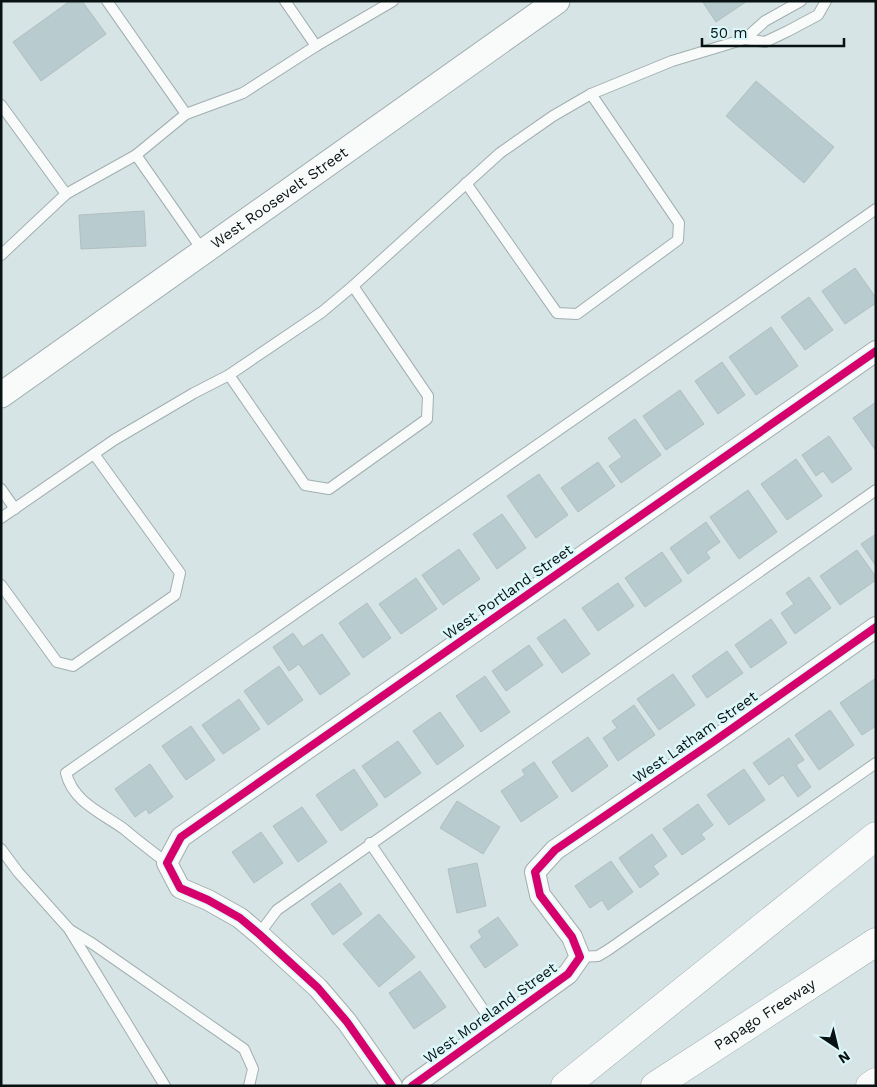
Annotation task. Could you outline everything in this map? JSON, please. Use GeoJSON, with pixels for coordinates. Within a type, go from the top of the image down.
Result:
{"type":"FeatureCollection","features":[{"type":"Feature","properties":{"kind":"highway"},"geometry":{"type":"LineString","coordinates":[[565,1086],[876,836]]}},
{"type":"Feature","properties":{"kind":"highway","name":"Papago Freeway"},"geometry":{"type":"LineString","coordinates":[[655,1086],[876,942]]}},
{"type":"Feature","properties":{"kind":"highway"},"geometry":{"type":"LineString","coordinates":[[870,1086],[876,1082]]}},
{"type":"Feature","properties":{"kind":"street","name":"West Roosevelt Street"},"geometry":{"type":"LineString","coordinates":[[1,395],[557,1]]}},
{"type":"Feature","properties":{"kind":"street","name":"West Portland Street"},"geometry":{"type":"LineString","coordinates":[[167,863],[182,837],[876,351]]}},
{"type":"Feature","properties":{"kind":"street","name":"West Latham Street"},"geometry":{"type":"LineString","coordinates":[[580,958],[572,937],[540,896],[534,872],[555,850],[876,627]]}},
{"type":"Feature","properties":{"kind":"street"},"geometry":{"type":"LineString","coordinates":[[167,863],[180,888],[216,904],[240,918],[318,988],[347,1022],[392,1086]]}},
{"type":"Feature","properties":{"kind":"street","name":"West Moreland Street"},"geometry":{"type":"LineString","coordinates":[[412,1086],[568,974],[580,958]]}},
{"type":"Feature","properties":{"kind":"lane"},"geometry":{"type":"LineString","coordinates":[[107,1],[186,114]]}},
{"type":"Feature","properties":{"kind":"lane"},"geometry":{"type":"LineString","coordinates":[[285,1],[316,46]]}},
{"type":"Feature","properties":{"kind":"lane"},"geometry":{"type":"LineString","coordinates":[[1,255],[66,194],[136,155],[186,114],[243,93],[316,46],[393,1]]}},
{"type":"Feature","properties":{"kind":"lane"},"geometry":{"type":"LineString","coordinates":[[1,518],[94,454],[194,393],[229,375],[322,312],[500,153],[553,116],[591,94],[672,61],[745,39],[765,21],[801,1]]}},
{"type":"Feature","properties":{"kind":"lane"},"geometry":{"type":"LineString","coordinates":[[745,39],[765,42],[788,32],[818,15],[826,1]]}},
{"type":"Feature","properties":{"kind":"lane"},"geometry":{"type":"LineString","coordinates":[[466,183],[557,313],[576,314],[678,240],[679,223],[591,94]]}},
{"type":"Feature","properties":{"kind":"lane"},"geometry":{"type":"LineString","coordinates":[[1,104],[66,194]]}},
{"type":"Feature","properties":{"kind":"lane"},"geometry":{"type":"LineString","coordinates":[[136,155],[204,251]]}},
{"type":"Feature","properties":{"kind":"lane"},"geometry":{"type":"LineString","coordinates":[[167,863],[122,828],[88,806],[69,783],[66,773],[876,209]]}},
{"type":"Feature","properties":{"kind":"lane"},"geometry":{"type":"LineString","coordinates":[[229,375],[305,485],[329,489],[426,419],[428,396],[353,286]]}},
{"type":"Feature","properties":{"kind":"lane"},"geometry":{"type":"LineString","coordinates":[[1,585],[57,662],[73,666],[175,596],[180,574],[94,454]]}},
{"type":"Feature","properties":{"kind":"lane"},"geometry":{"type":"LineString","coordinates":[[1,489],[15,509]]}},
{"type":"Feature","properties":{"kind":"lane"},"geometry":{"type":"LineString","coordinates":[[259,934],[277,910],[370,843],[876,490]]}},
{"type":"Feature","properties":{"kind":"lane"},"geometry":{"type":"LineString","coordinates":[[580,958],[598,956],[608,950],[876,763]]}},
{"type":"Feature","properties":{"kind":"lane"},"geometry":{"type":"LineString","coordinates":[[370,843],[495,1026]]}},
{"type":"Feature","properties":{"kind":"lane"},"geometry":{"type":"LineString","coordinates":[[1,849],[18,872],[69,929],[165,1086]]}},
{"type":"Feature","properties":{"kind":"lane"},"geometry":{"type":"LineString","coordinates":[[69,929],[244,1049],[253,1069],[249,1086]]}},
{"type":"Feature","properties":{"kind":"building"},"geometry":{"type":"Polygon","coordinates":[[[70,1],[82,1],[106,34],[41,81],[13,42],[70,1]]]}},
{"type":"Feature","properties":{"kind":"building"},"geometry":{"type":"Polygon","coordinates":[[[702,1],[747,1],[716,22],[702,1]]]}},
{"type":"Feature","properties":{"kind":"building"},"geometry":{"type":"Polygon","coordinates":[[[756,81],[834,147],[804,183],[726,116],[756,81]]]}},
{"type":"Feature","properties":{"kind":"building"},"geometry":{"type":"Polygon","coordinates":[[[144,211],[146,246],[81,249],[79,215],[144,211]]]}},
{"type":"Feature","properties":{"kind":"building"},"geometry":{"type":"Polygon","coordinates":[[[855,268],[876,298],[876,303],[845,324],[822,291],[855,268]]]}},
{"type":"Feature","properties":{"kind":"building"},"geometry":{"type":"Polygon","coordinates":[[[809,297],[833,330],[805,350],[781,317],[809,297]]]}},
{"type":"Feature","properties":{"kind":"building"},"geometry":{"type":"Polygon","coordinates":[[[771,327],[798,366],[756,395],[729,357],[771,327]]]}},
{"type":"Feature","properties":{"kind":"building"},"geometry":{"type":"Polygon","coordinates":[[[722,362],[745,395],[718,414],[695,381],[722,362]]]}},
{"type":"Feature","properties":{"kind":"building"},"geometry":{"type":"Polygon","coordinates":[[[680,390],[704,424],[666,450],[643,416],[680,390]]]}},
{"type":"Feature","properties":{"kind":"building"},"geometry":{"type":"Polygon","coordinates":[[[876,402],[876,451],[853,418],[876,402]]]}},
{"type":"Feature","properties":{"kind":"building"},"geometry":{"type":"Polygon","coordinates":[[[635,419],[661,455],[621,483],[609,466],[622,457],[608,438],[635,419]]]}},
{"type":"Feature","properties":{"kind":"building"},"geometry":{"type":"Polygon","coordinates":[[[829,436],[852,469],[832,483],[823,471],[816,476],[802,455],[829,436]]]}},
{"type":"Feature","properties":{"kind":"building"},"geometry":{"type":"Polygon","coordinates":[[[796,459],[822,496],[787,520],[761,484],[796,459]]]}},
{"type":"Feature","properties":{"kind":"building"},"geometry":{"type":"Polygon","coordinates":[[[598,462],[615,486],[578,512],[561,488],[598,462]]]}},
{"type":"Feature","properties":{"kind":"building"},"geometry":{"type":"Polygon","coordinates":[[[539,474],[568,515],[536,538],[507,496],[539,474]]]}},
{"type":"Feature","properties":{"kind":"building"},"geometry":{"type":"Polygon","coordinates":[[[748,490],[777,532],[739,559],[710,517],[748,490]]]}},
{"type":"Feature","properties":{"kind":"building"},"geometry":{"type":"Polygon","coordinates":[[[502,514],[526,548],[497,569],[473,534],[502,514]]]}},
{"type":"Feature","properties":{"kind":"building"},"geometry":{"type":"Polygon","coordinates":[[[706,522],[720,542],[706,552],[710,558],[688,574],[670,548],[706,522]]]}},
{"type":"Feature","properties":{"kind":"building"},"geometry":{"type":"Polygon","coordinates":[[[876,534],[876,566],[861,544],[876,534]]]}},
{"type":"Feature","properties":{"kind":"building"},"geometry":{"type":"Polygon","coordinates":[[[459,549],[480,579],[443,605],[422,575],[459,549]]]}},
{"type":"Feature","properties":{"kind":"building"},"geometry":{"type":"Polygon","coordinates":[[[857,550],[876,577],[876,580],[840,605],[820,576],[857,550]]]}},
{"type":"Feature","properties":{"kind":"building"},"geometry":{"type":"Polygon","coordinates":[[[662,552],[682,581],[645,607],[625,578],[662,552]]]}},
{"type":"Feature","properties":{"kind":"building"},"geometry":{"type":"Polygon","coordinates":[[[809,577],[831,608],[795,634],[781,613],[794,604],[786,593],[809,577]]]}},
{"type":"Feature","properties":{"kind":"building"},"geometry":{"type":"Polygon","coordinates":[[[416,578],[437,609],[401,634],[379,604],[416,578]]]}},
{"type":"Feature","properties":{"kind":"building"},"geometry":{"type":"Polygon","coordinates":[[[618,583],[634,606],[598,631],[582,608],[618,583]]]}},
{"type":"Feature","properties":{"kind":"building"},"geometry":{"type":"Polygon","coordinates":[[[367,603],[391,638],[363,658],[339,623],[367,603]]]}},
{"type":"Feature","properties":{"kind":"building"},"geometry":{"type":"Polygon","coordinates":[[[565,619],[590,654],[562,673],[537,638],[565,619]]]}},
{"type":"Feature","properties":{"kind":"building"},"geometry":{"type":"Polygon","coordinates":[[[771,619],[787,643],[751,668],[735,645],[771,619]]]}},
{"type":"Feature","properties":{"kind":"building"},"geometry":{"type":"Polygon","coordinates":[[[293,633],[303,647],[322,634],[350,674],[320,695],[299,664],[289,671],[273,647],[293,633]]]}},
{"type":"Feature","properties":{"kind":"building"},"geometry":{"type":"Polygon","coordinates":[[[529,645],[543,665],[506,691],[492,671],[529,645]]]}},
{"type":"Feature","properties":{"kind":"building"},"geometry":{"type":"Polygon","coordinates":[[[727,651],[743,673],[707,698],[692,676],[727,651]]]}},
{"type":"Feature","properties":{"kind":"building"},"geometry":{"type":"Polygon","coordinates":[[[279,666],[303,700],[268,725],[244,691],[279,666]]]}},
{"type":"Feature","properties":{"kind":"building"},"geometry":{"type":"Polygon","coordinates":[[[673,674],[695,705],[659,730],[637,699],[673,674]]]}},
{"type":"Feature","properties":{"kind":"building"},"geometry":{"type":"Polygon","coordinates":[[[485,676],[510,712],[481,732],[456,696],[485,676]]]}},
{"type":"Feature","properties":{"kind":"building"},"geometry":{"type":"Polygon","coordinates":[[[876,678],[876,726],[862,735],[840,703],[876,678]]]}},
{"type":"Feature","properties":{"kind":"building"},"geometry":{"type":"Polygon","coordinates":[[[239,699],[260,729],[223,754],[202,725],[239,699]]]}},
{"type":"Feature","properties":{"kind":"building"},"geometry":{"type":"Polygon","coordinates":[[[634,705],[655,735],[618,761],[603,738],[617,728],[612,721],[634,705]]]}},
{"type":"Feature","properties":{"kind":"building"},"geometry":{"type":"Polygon","coordinates":[[[830,710],[854,745],[819,770],[795,735],[830,710]]]}},
{"type":"Feature","properties":{"kind":"building"},"geometry":{"type":"Polygon","coordinates":[[[440,712],[464,746],[437,765],[413,731],[440,712]]]}},
{"type":"Feature","properties":{"kind":"building"},"geometry":{"type":"Polygon","coordinates":[[[191,726],[215,760],[186,780],[162,746],[191,726]]]}},
{"type":"Feature","properties":{"kind":"building"},"geometry":{"type":"Polygon","coordinates":[[[588,737],[608,766],[572,792],[552,762],[588,737]]]}},
{"type":"Feature","properties":{"kind":"building"},"geometry":{"type":"Polygon","coordinates":[[[789,738],[804,760],[796,765],[811,787],[798,797],[783,775],[769,785],[753,763],[789,738]]]}},
{"type":"Feature","properties":{"kind":"building"},"geometry":{"type":"Polygon","coordinates":[[[398,741],[421,773],[385,798],[362,766],[398,741]]]}},
{"type":"Feature","properties":{"kind":"building"},"geometry":{"type":"Polygon","coordinates":[[[534,762],[558,797],[521,822],[501,791],[525,775],[522,770],[534,762]]]}},
{"type":"Feature","properties":{"kind":"building"},"geometry":{"type":"Polygon","coordinates":[[[150,764],[173,797],[149,814],[146,809],[135,817],[115,789],[150,764]]]}},
{"type":"Feature","properties":{"kind":"building"},"geometry":{"type":"Polygon","coordinates":[[[354,769],[378,805],[341,831],[316,795],[354,769]]]}},
{"type":"Feature","properties":{"kind":"building"},"geometry":{"type":"Polygon","coordinates":[[[744,769],[765,800],[729,825],[707,795],[744,769]]]}},
{"type":"Feature","properties":{"kind":"building"},"geometry":{"type":"Polygon","coordinates":[[[457,801],[500,827],[483,854],[440,828],[457,801]]]}},
{"type":"Feature","properties":{"kind":"building"},"geometry":{"type":"Polygon","coordinates":[[[698,804],[713,825],[701,834],[705,839],[682,855],[663,829],[698,804]]]}},
{"type":"Feature","properties":{"kind":"building"},"geometry":{"type":"Polygon","coordinates":[[[302,807],[327,842],[298,862],[273,826],[302,807]]]}},
{"type":"Feature","properties":{"kind":"building"},"geometry":{"type":"Polygon","coordinates":[[[261,832],[283,863],[254,883],[232,852],[261,832]]]}},
{"type":"Feature","properties":{"kind":"building"},"geometry":{"type":"Polygon","coordinates":[[[652,834],[667,856],[653,866],[659,874],[640,888],[619,858],[652,834]]]}},
{"type":"Feature","properties":{"kind":"building"},"geometry":{"type":"Polygon","coordinates":[[[611,861],[633,892],[608,910],[602,900],[590,908],[575,886],[611,861]]]}},
{"type":"Feature","properties":{"kind":"building"},"geometry":{"type":"Polygon","coordinates":[[[477,863],[486,906],[457,913],[448,869],[477,863]]]}},
{"type":"Feature","properties":{"kind":"building"},"geometry":{"type":"Polygon","coordinates":[[[340,883],[362,914],[333,935],[311,904],[340,883]]]}},
{"type":"Feature","properties":{"kind":"building"},"geometry":{"type":"Polygon","coordinates":[[[379,914],[415,957],[379,987],[343,944],[379,914]]]}},
{"type":"Feature","properties":{"kind":"building"},"geometry":{"type":"Polygon","coordinates":[[[498,917],[518,945],[485,968],[470,946],[482,937],[478,931],[498,917]]]}},
{"type":"Feature","properties":{"kind":"building"},"geometry":{"type":"Polygon","coordinates":[[[420,971],[446,1007],[414,1029],[389,993],[420,971]]]}},
{"type":"Feature","properties":{"kind":"cycle path"},"geometry":{"type":"LineString","coordinates":[[392,1086],[347,1022],[318,988],[240,918],[208,900],[180,888],[167,863],[181,837],[876,351]]}},
{"type":"Feature","properties":{"kind":"cycle path"},"geometry":{"type":"LineString","coordinates":[[412,1086],[568,974],[580,957],[572,937],[540,895],[535,872],[555,850],[876,627]]}}]}
